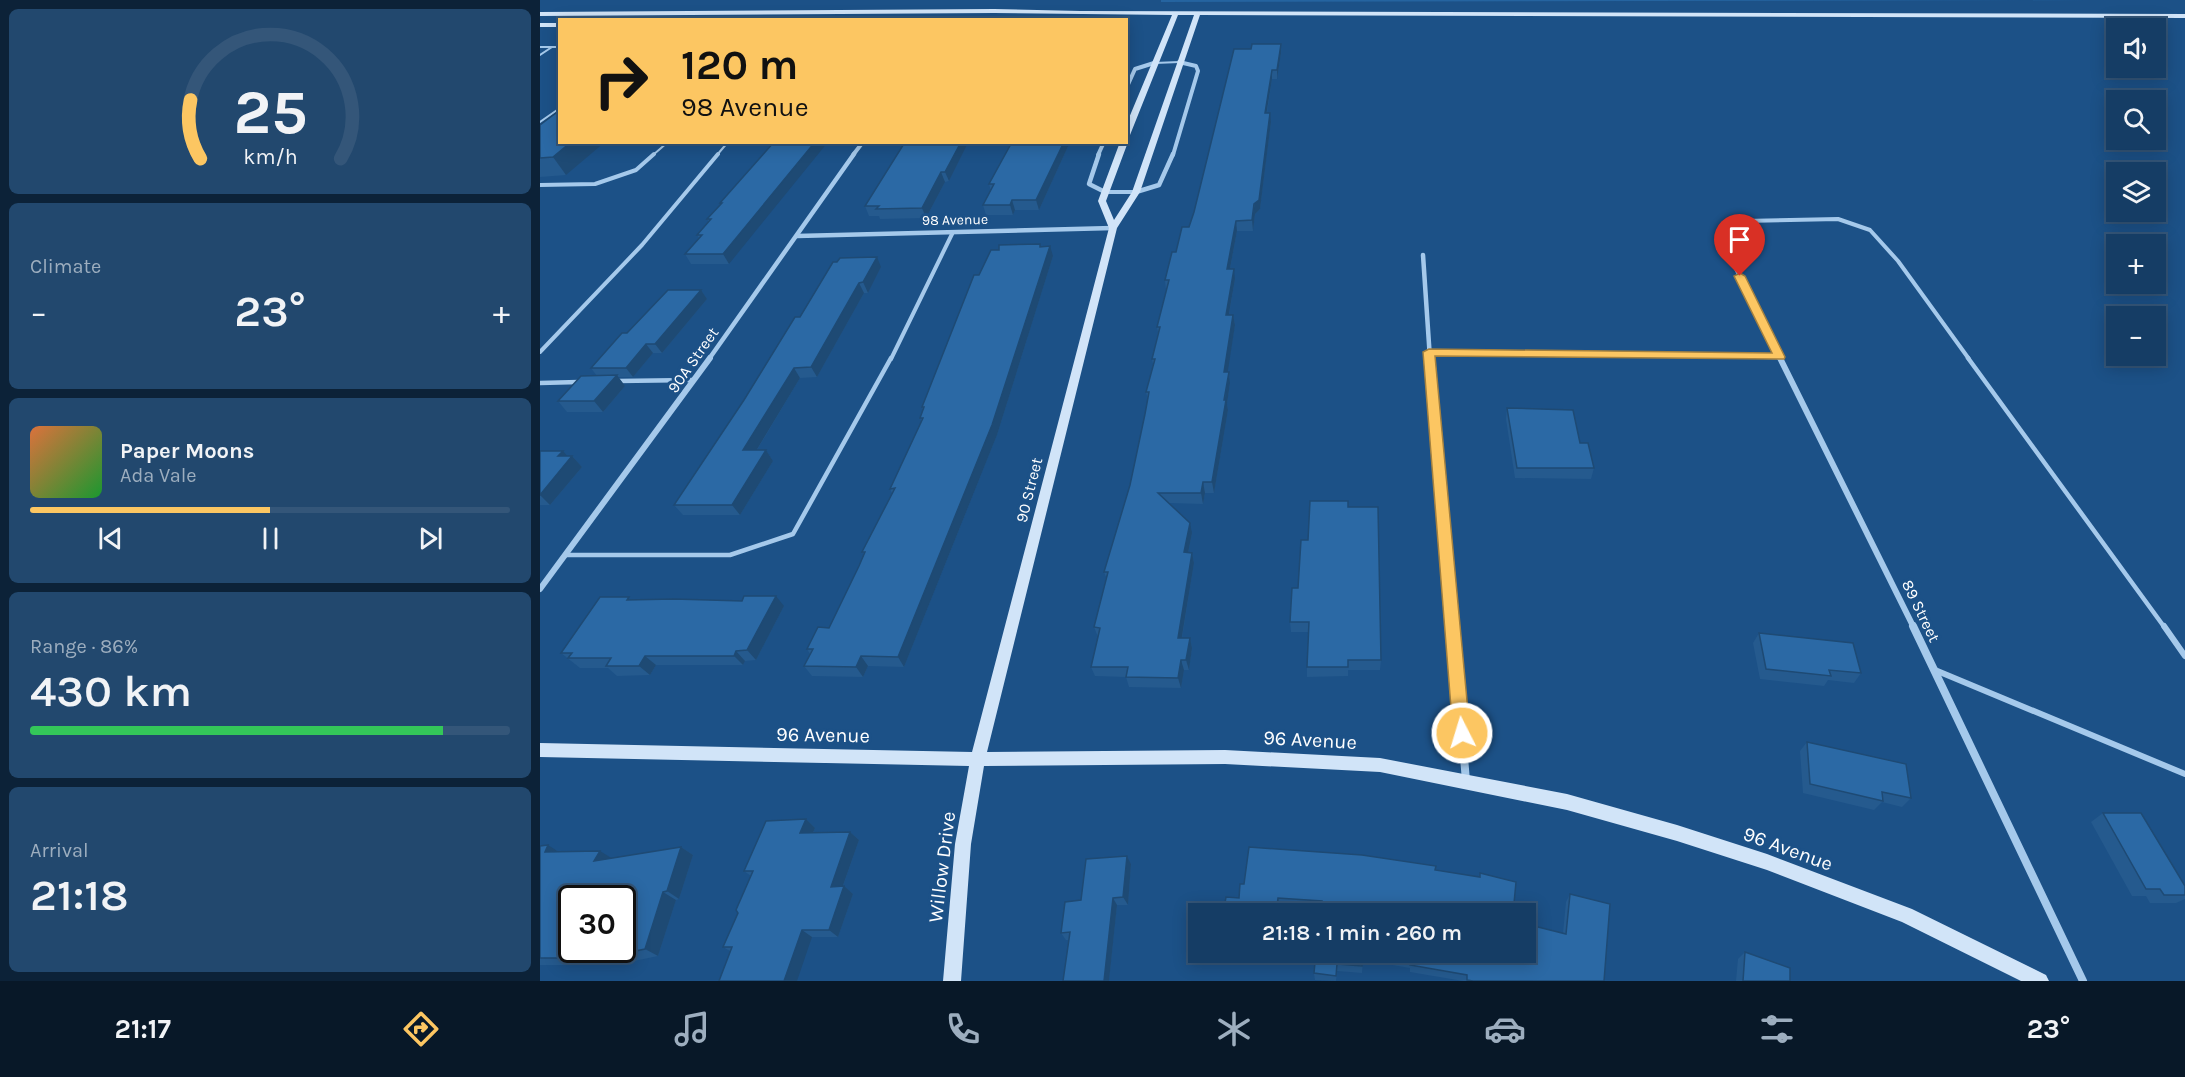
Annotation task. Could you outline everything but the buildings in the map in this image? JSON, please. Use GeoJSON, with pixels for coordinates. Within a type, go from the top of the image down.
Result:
{"type":"FeatureCollection","features":[{"type":"Feature","properties":{"kind":"street"},"geometry":{"type":"LineString","coordinates":[[540,14],[982,11],[2185,16]]}},
{"type":"Feature","properties":{"kind":"street"},"geometry":{"type":"LineString","coordinates":[[991,18],[1080,13]]}},
{"type":"Feature","properties":{"kind":"street"},"geometry":{"type":"LineString","coordinates":[[1128,130],[1176,13]]}},
{"type":"Feature","properties":{"kind":"street","name":"90 Street"},"geometry":{"type":"LineString","coordinates":[[978,759],[1113,228],[1136,192],[1197,13]]}},
{"type":"Feature","properties":{"kind":"street"},"geometry":{"type":"LineString","coordinates":[[540,26],[558,26]]}},
{"type":"Feature","properties":{"kind":"street"},"geometry":{"type":"LineString","coordinates":[[1136,192],[1159,185],[1170,164],[1198,70],[1191,63],[1179,62]]}},
{"type":"Feature","properties":{"kind":"street"},"geometry":{"type":"LineString","coordinates":[[1128,85],[1135,69],[1154,63]]}},
{"type":"Feature","properties":{"kind":"street","name":"90A Street"},"geometry":{"type":"LineString","coordinates":[[540,589],[695,380],[862,144]]}},
{"type":"Feature","properties":{"kind":"street"},"geometry":{"type":"LineString","coordinates":[[1103,144],[1089,184],[1105,192]]}},
{"type":"Feature","properties":{"kind":"street"},"geometry":{"type":"LineString","coordinates":[[1113,228],[1102,201],[1123,144]]}},
{"type":"Feature","properties":{"kind":"street","name":"98 Avenue"},"geometry":{"type":"LineString","coordinates":[[797,236],[1113,228]]}},
{"type":"Feature","properties":{"kind":"street"},"geometry":{"type":"LineString","coordinates":[[1423,255],[1429,352],[1466,781]]}},
{"type":"Feature","properties":{"kind":"street","name":"89 Street"},"geometry":{"type":"LineString","coordinates":[[1730,256],[1935,670],[2083,981]]}},
{"type":"Feature","properties":{"kind":"street"},"geometry":{"type":"LineString","coordinates":[[1429,352],[1779,357]]}},
{"type":"Feature","properties":{"kind":"street","name":"96 Avenue"},"geometry":{"type":"LineString","coordinates":[[540,750],[978,759],[1225,757],[1380,765],[1578,805],[1767,862],[1906,915],[2040,981]]}},
{"type":"Feature","properties":{"kind":"street","name":"Willow Drive"},"geometry":{"type":"LineString","coordinates":[[952,981],[963,843],[978,759]]}},
{"type":"Feature","properties":{"kind":"lane"},"geometry":{"type":"LineString","coordinates":[[540,47],[558,47]]}},
{"type":"Feature","properties":{"kind":"lane"},"geometry":{"type":"LineString","coordinates":[[540,55],[552,47]]}},
{"type":"Feature","properties":{"kind":"lane"},"geometry":{"type":"LineString","coordinates":[[1154,63],[1179,62]]}},
{"type":"Feature","properties":{"kind":"lane"},"geometry":{"type":"LineString","coordinates":[[540,122],[558,109]]}},
{"type":"Feature","properties":{"kind":"lane"},"geometry":{"type":"LineString","coordinates":[[540,185],[595,184],[636,170],[666,144]]}},
{"type":"Feature","properties":{"kind":"lane"},"geometry":{"type":"LineString","coordinates":[[540,352],[642,245],[726,144]]}},
{"type":"Feature","properties":{"kind":"lane"},"geometry":{"type":"LineString","coordinates":[[1105,192],[1136,192]]}},
{"type":"Feature","properties":{"kind":"lane"},"geometry":{"type":"LineString","coordinates":[[1730,256],[1723,230],[1743,221],[1838,219],[1870,230],[1898,261],[2185,656]]}},
{"type":"Feature","properties":{"kind":"lane"},"geometry":{"type":"LineString","coordinates":[[565,555],[730,555],[793,534],[902,339],[953,232]]}},
{"type":"Feature","properties":{"kind":"lane"},"geometry":{"type":"LineString","coordinates":[[612,382],[695,380]]}},
{"type":"Feature","properties":{"kind":"lane"},"geometry":{"type":"LineString","coordinates":[[540,383],[588,382]]}},
{"type":"Feature","properties":{"kind":"lane"},"geometry":{"type":"LineString","coordinates":[[1935,670],[2185,774]]}},
{"type":"Feature","properties":{"kind":"shaded area"},"geometry":{"type":"Polygon","coordinates":[[[1161,0],[2091,0],[1161,2],[1161,0]]]}},
{"type":"Feature","properties":{"kind":"route"},"geometry":{"type":"LineString","coordinates":[[1462,733],[1429,352],[1779,357],[1740,276]]}}]}
